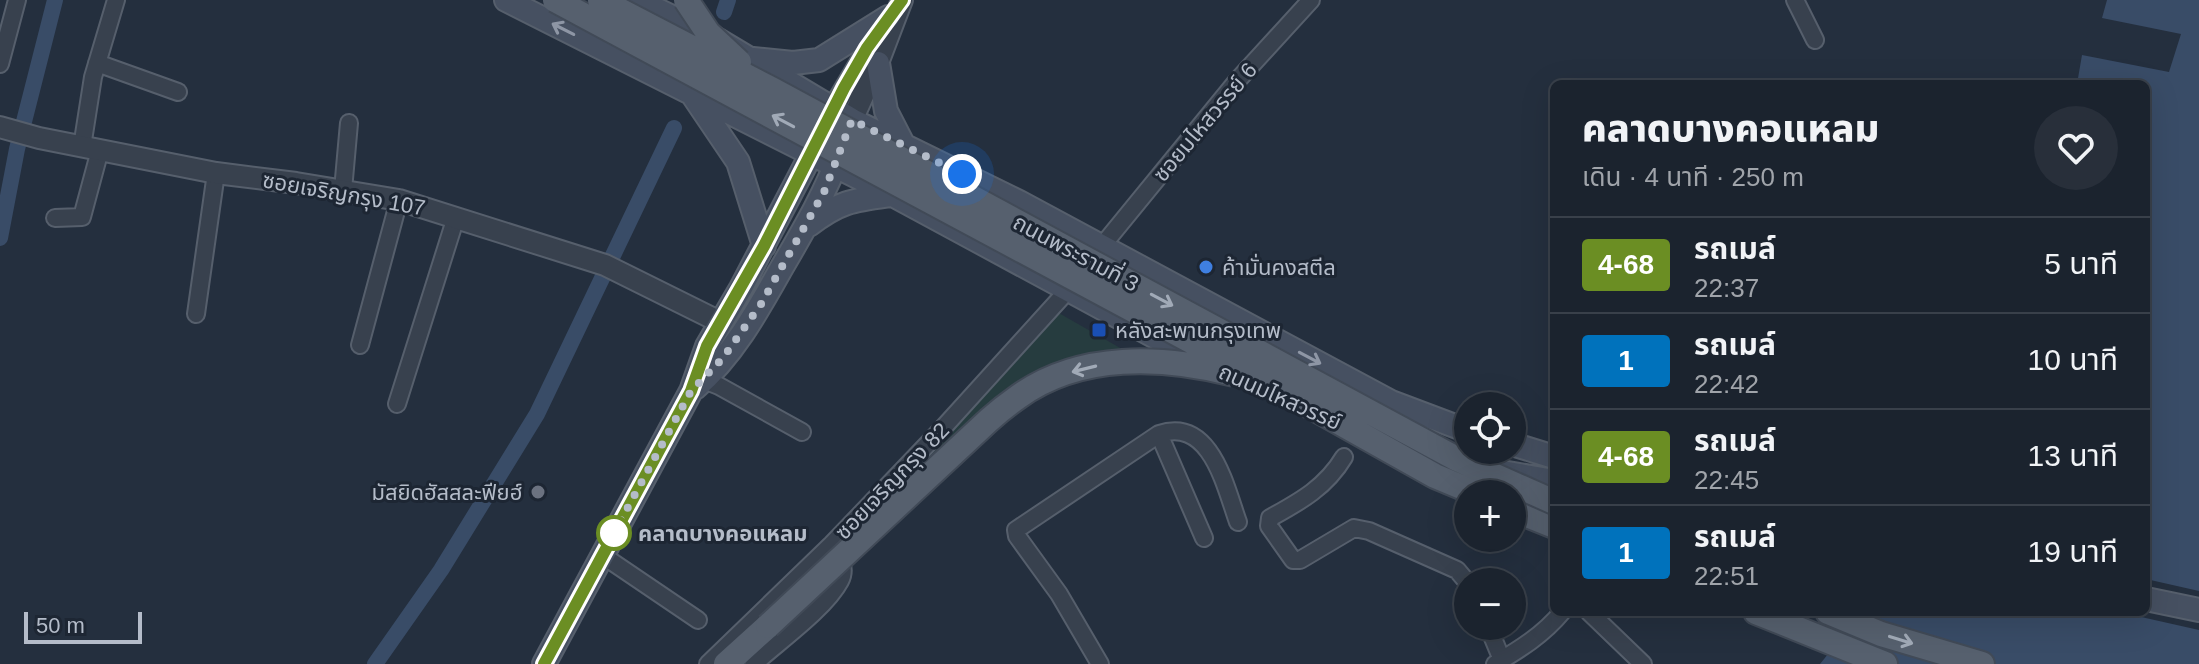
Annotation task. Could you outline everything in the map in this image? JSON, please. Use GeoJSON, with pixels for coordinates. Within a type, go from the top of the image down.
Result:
{"type":"FeatureCollection","features":[{"type":"Feature","properties":{"kind":"main road"},"geometry":{"type":"LineString","coordinates":[[506,0],[812,156]]}},
{"type":"Feature","properties":{"kind":"main road","name":"ถนนพระรามที่ 3"},"geometry":{"type":"LineString","coordinates":[[555,0],[744,99],[1454,484]]}},
{"type":"Feature","properties":{"kind":"main road","name":"ถนนพระรามที่ 3"},"geometry":{"type":"LineString","coordinates":[[600,0],[1455,458],[1550,500]]}},
{"type":"Feature","properties":{"kind":"main road"},"geometry":{"type":"LineString","coordinates":[[686,0],[698,21],[714,39],[773,90]]}},
{"type":"Feature","properties":{"kind":"main road"},"geometry":{"type":"LineString","coordinates":[[620,57],[650,62],[658,60],[670,49],[672,35],[664,20],[646,5]]}},
{"type":"Feature","properties":{"kind":"main road"},"geometry":{"type":"LineString","coordinates":[[646,5],[713,37],[842,115]]}},
{"type":"Feature","properties":{"kind":"main road"},"geometry":{"type":"LineString","coordinates":[[748,58],[793,63],[819,60],[897,6]]}},
{"type":"Feature","properties":{"kind":"main road"},"geometry":{"type":"LineString","coordinates":[[878,63],[886,111],[904,146]]}},
{"type":"Feature","properties":{"kind":"main road"},"geometry":{"type":"LineString","coordinates":[[693,94],[738,162],[764,246]]}},
{"type":"Feature","properties":{"kind":"main road"},"geometry":{"type":"LineString","coordinates":[[698,386],[707,346],[812,156],[842,115]]}},
{"type":"Feature","properties":{"kind":"main road"},"geometry":{"type":"LineString","coordinates":[[544,664],[698,386],[761,304],[805,228],[835,167],[842,115]]}},
{"type":"Feature","properties":{"kind":"main road","name":"ถนนมไหสวรรย์"},"geometry":{"type":"LineString","coordinates":[[842,115],[1019,202],[1396,405],[1454,426]]}},
{"type":"Feature","properties":{"kind":"main road","name":"ถนนมไหสวรรย์"},"geometry":{"type":"LineString","coordinates":[[812,156],[893,195],[1274,398],[1336,423],[1445,459],[1547,482]]}},
{"type":"Feature","properties":{"kind":"main road"},"geometry":{"type":"LineString","coordinates":[[805,228],[832,207],[857,199],[893,195]]}},
{"type":"Feature","properties":{"kind":"main road"},"geometry":{"type":"LineString","coordinates":[[726,664],[989,420],[1019,396],[1048,380],[1086,367],[1126,361],[1206,367],[1271,384]]}},
{"type":"Feature","properties":{"kind":"main road"},"geometry":{"type":"LineString","coordinates":[[1526,446],[1550,446]]}},
{"type":"Feature","properties":{"kind":"main road"},"geometry":{"type":"LineString","coordinates":[[1526,448],[1550,456]]}},
{"type":"Feature","properties":{"kind":"main road"},"geometry":{"type":"LineString","coordinates":[[1526,515],[1550,524]]}},
{"type":"Feature","properties":{"kind":"main road"},"geometry":{"type":"LineString","coordinates":[[2150,600],[2199,610]]}},
{"type":"Feature","properties":{"kind":"main road"},"geometry":{"type":"LineString","coordinates":[[1766,616],[1885,664]]}},
{"type":"Feature","properties":{"kind":"main road"},"geometry":{"type":"LineString","coordinates":[[1838,616],[1881,634],[1982,664]]}},
{"type":"Feature","properties":{"kind":"street"},"geometry":{"type":"LineString","coordinates":[[0,64],[17,0]]}},
{"type":"Feature","properties":{"kind":"street"},"geometry":{"type":"LineString","coordinates":[[55,218],[82,217],[97,63],[116,0]]}},
{"type":"Feature","properties":{"kind":"street","name":"ซอยมไหสวรรย์ 6"},"geometry":{"type":"LineString","coordinates":[[1102,246],[1236,82],[1311,0]]}},
{"type":"Feature","properties":{"kind":"street"},"geometry":{"type":"LineString","coordinates":[[1795,0],[1815,40]]}},
{"type":"Feature","properties":{"kind":"street"},"geometry":{"type":"LineString","coordinates":[[842,115],[878,63],[897,6]]}},
{"type":"Feature","properties":{"kind":"street"},"geometry":{"type":"LineString","coordinates":[[842,115],[897,6]]}},
{"type":"Feature","properties":{"kind":"street"},"geometry":{"type":"LineString","coordinates":[[97,63],[178,92]]}},
{"type":"Feature","properties":{"kind":"street"},"geometry":{"type":"LineString","coordinates":[[343,190],[349,123]]}},
{"type":"Feature","properties":{"kind":"street","name":"ซอยเจริญกรุง 107"},"geometry":{"type":"LineString","coordinates":[[0,127],[91,149],[216,173],[399,200],[612,268],[720,322]]}},
{"type":"Feature","properties":{"kind":"street"},"geometry":{"type":"LineString","coordinates":[[196,314],[216,173]]}},
{"type":"Feature","properties":{"kind":"street"},"geometry":{"type":"LineString","coordinates":[[360,345],[399,200]]}},
{"type":"Feature","properties":{"kind":"street"},"geometry":{"type":"LineString","coordinates":[[397,404],[456,217]]}},
{"type":"Feature","properties":{"kind":"street","name":"ซอยเจริญกรุง 82"},"geometry":{"type":"LineString","coordinates":[[708,664],[832,544],[1068,290]]}},
{"type":"Feature","properties":{"kind":"street"},"geometry":{"type":"LineString","coordinates":[[698,386],[719,386],[802,432]]}},
{"type":"Feature","properties":{"kind":"street"},"geometry":{"type":"LineString","coordinates":[[1100,664],[1059,594],[1017,536],[1016,530],[1159,434],[1174,430],[1204,443],[1216,464],[1238,522]]}},
{"type":"Feature","properties":{"kind":"street"},"geometry":{"type":"LineString","coordinates":[[1159,434],[1204,538]]}},
{"type":"Feature","properties":{"kind":"street"},"geometry":{"type":"LineString","coordinates":[[1344,457],[1332,477],[1316,492],[1270,518],[1271,529],[1295,561],[1354,528],[1369,531],[1454,569]]}},
{"type":"Feature","properties":{"kind":"street"},"geometry":{"type":"LineString","coordinates":[[754,664],[827,599],[840,581],[843,571],[840,556],[832,544]]}},
{"type":"Feature","properties":{"kind":"street"},"geometry":{"type":"LineString","coordinates":[[602,555],[698,620]]}},
{"type":"Feature","properties":{"kind":"street"},"geometry":{"type":"LineString","coordinates":[[1492,640],[1498,662],[1522,648],[1559,616]]}},
{"type":"Feature","properties":{"kind":"street"},"geometry":{"type":"LineString","coordinates":[[1593,616],[1643,664]]}},
{"type":"Feature","properties":{"kind":"green space"},"geometry":{"type":"Polygon","coordinates":[[[1057,312],[1122,349],[1098,374],[1053,383],[839,546],[1057,312]]]}},
{"type":"Feature","properties":{"kind":"water"},"geometry":{"type":"Polygon","coordinates":[[[2107,0],[2199,0],[2199,664],[1820,664],[1859,616],[2150,616],[2150,80],[2078,80],[2082,55],[2169,72],[2181,34],[2102,18],[2107,0]]]}},
{"type":"Feature","properties":{"kind":"pier"},"geometry":{"type":"Polygon","coordinates":[[[2150,580],[2199,591],[2199,630],[2137,616],[2150,616],[2150,580]]]}},
{"type":"Feature","properties":{"kind":"waterway"},"geometry":{"type":"LineString","coordinates":[[0,238],[17,149],[55,0]]}},
{"type":"Feature","properties":{"kind":"waterway"},"geometry":{"type":"LineString","coordinates":[[724,12],[728,0]]}},
{"type":"Feature","properties":{"kind":"waterway"},"geometry":{"type":"LineString","coordinates":[[375,664],[441,570],[537,414],[674,128]]}},
{"type":"Feature","properties":{"kind":"bus line","name":"4-68"},"geometry":{"type":"LineString","coordinates":[[544,664],[691,391],[707,346],[812,156],[844,88],[867,48],[902,0]]}},
{"type":"Feature","properties":{"kind":"place","name":"ค้ามั่นคงสตีล"},"geometry":{"type":"Point","coordinates":[1206,267]}},
{"type":"Feature","properties":{"kind":"place","name":"หลังสะพานกรุงเทพ"},"geometry":{"type":"Point","coordinates":[1099,330]}},
{"type":"Feature","properties":{"kind":"place","name":"มัสยิดฮัสสละฟียฮ์"},"geometry":{"type":"Point","coordinates":[538,492]}},
{"type":"Feature","properties":{"kind":"place","name":"คลาดบางคอแหลม"},"geometry":{"type":"Point","coordinates":[614,533]}},
{"type":"Feature","properties":{"kind":"route"},"geometry":{"type":"LineString","coordinates":[[614,533],[691,391],[704,380],[742,332],[805,228],[835,167],[852,120],[962,174]]}}]}
